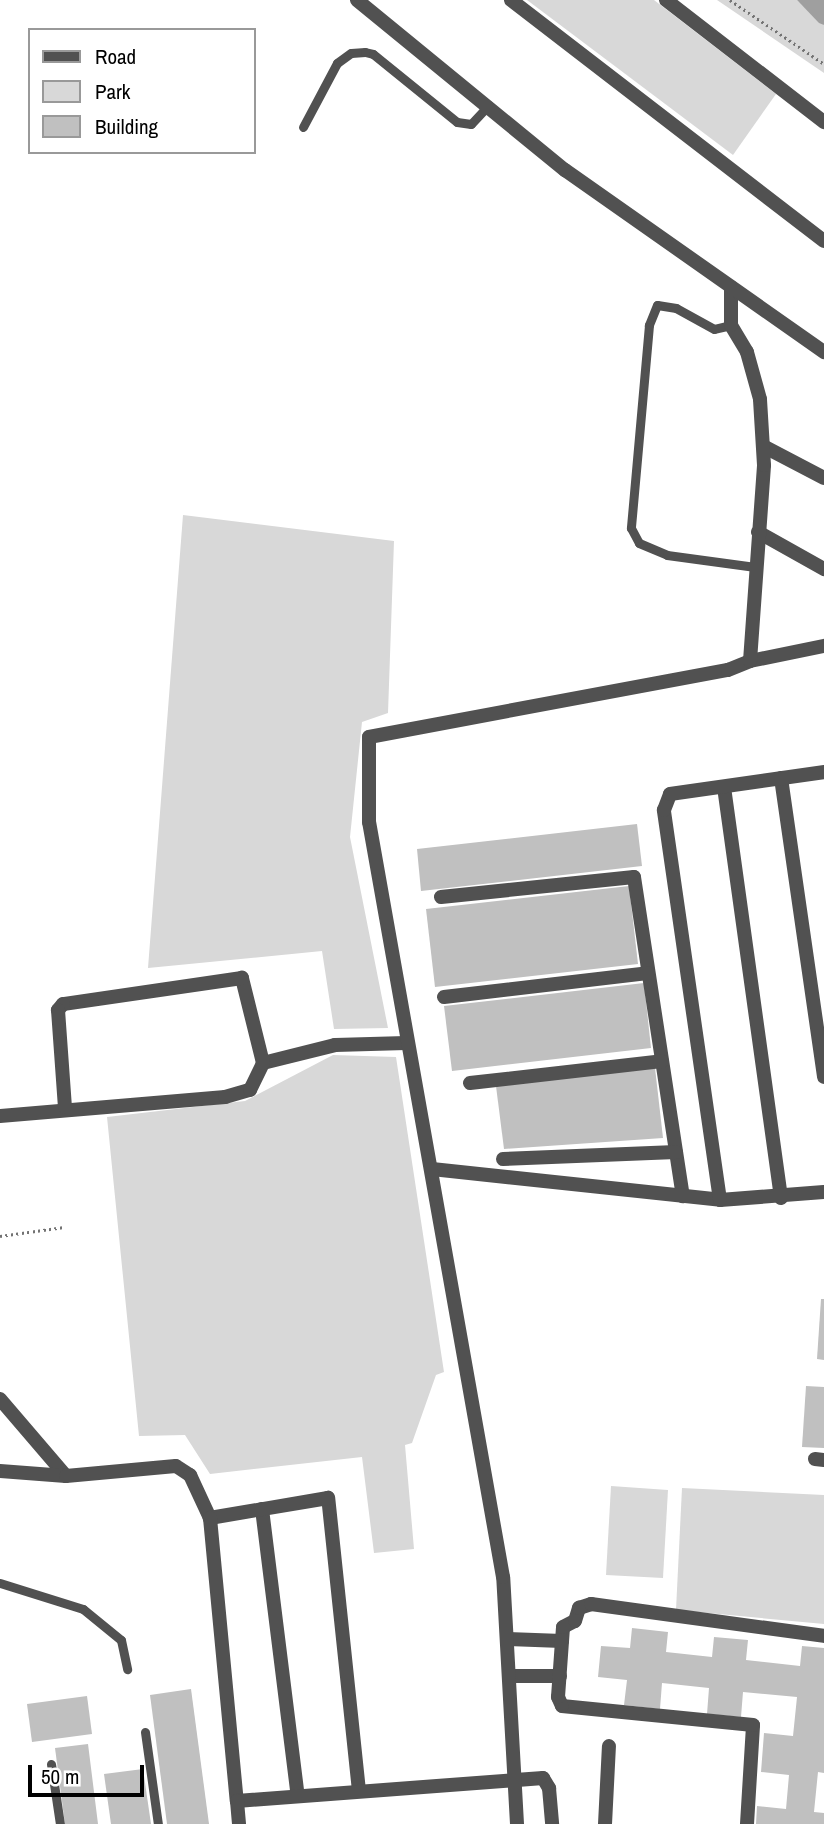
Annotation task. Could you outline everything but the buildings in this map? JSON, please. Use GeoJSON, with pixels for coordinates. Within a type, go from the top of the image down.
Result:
{"type":"FeatureCollection","features":[{"type":"Feature","properties":{"kind":"street"},"geometry":{"type":"LineString","coordinates":[[357,0],[373,6],[565,170],[824,352]]}},
{"type":"Feature","properties":{"kind":"street"},"geometry":{"type":"LineString","coordinates":[[511,0],[824,241]]}},
{"type":"Feature","properties":{"kind":"street"},"geometry":{"type":"LineString","coordinates":[[666,0],[824,122]]}},
{"type":"Feature","properties":{"kind":"street"},"geometry":{"type":"LineString","coordinates":[[731,287],[731,326],[747,352],[760,400],[763,446],[750,661]]}},
{"type":"Feature","properties":{"kind":"street"},"geometry":{"type":"LineString","coordinates":[[763,446],[824,478]]}},
{"type":"Feature","properties":{"kind":"street"},"geometry":{"type":"LineString","coordinates":[[758,532],[824,569]]}},
{"type":"Feature","properties":{"kind":"street"},"geometry":{"type":"LineString","coordinates":[[517,1824],[503,1577],[432,1169],[406,1043],[369,822],[369,737],[728,670],[750,661],[824,646]]}},
{"type":"Feature","properties":{"kind":"street"},"geometry":{"type":"LineString","coordinates":[[720,1200],[664,810],[670,794],[824,772]]}},
{"type":"Feature","properties":{"kind":"street"},"geometry":{"type":"LineString","coordinates":[[781,778],[824,1077]]}},
{"type":"Feature","properties":{"kind":"street"},"geometry":{"type":"LineString","coordinates":[[724,786],[781,1198]]}},
{"type":"Feature","properties":{"kind":"street"},"geometry":{"type":"LineString","coordinates":[[441,897],[634,877],[683,1196]]}},
{"type":"Feature","properties":{"kind":"street"},"geometry":{"type":"LineString","coordinates":[[444,997],[648,973]]}},
{"type":"Feature","properties":{"kind":"street"},"geometry":{"type":"LineString","coordinates":[[0,1116],[65,1107],[225,1097],[250,1090],[263,1063],[242,978],[70,999],[58,1010],[65,1107]]}},
{"type":"Feature","properties":{"kind":"street"},"geometry":{"type":"LineString","coordinates":[[263,1063],[335,1045],[406,1043]]}},
{"type":"Feature","properties":{"kind":"street"},"geometry":{"type":"LineString","coordinates":[[470,1083],[662,1061]]}},
{"type":"Feature","properties":{"kind":"street"},"geometry":{"type":"LineString","coordinates":[[503,1159],[676,1152]]}},
{"type":"Feature","properties":{"kind":"street"},"geometry":{"type":"LineString","coordinates":[[432,1169],[720,1200],[781,1198],[824,1192]]}},
{"type":"Feature","properties":{"kind":"street"},"geometry":{"type":"LineString","coordinates":[[0,1399],[66,1476]]}},
{"type":"Feature","properties":{"kind":"street"},"geometry":{"type":"LineString","coordinates":[[0,1471],[66,1476],[176,1466],[190,1475],[210,1518],[239,1824]]}},
{"type":"Feature","properties":{"kind":"street"},"geometry":{"type":"LineString","coordinates":[[210,1518],[328,1498],[359,1791]]}},
{"type":"Feature","properties":{"kind":"street"},"geometry":{"type":"LineString","coordinates":[[262,1509],[298,1796]]}},
{"type":"Feature","properties":{"kind":"street"},"geometry":{"type":"LineString","coordinates":[[747,1824],[753,1725],[571,1710],[562,1706],[558,1697],[563,1627],[575,1621],[579,1608],[591,1604],[824,1636]]}},
{"type":"Feature","properties":{"kind":"street"},"geometry":{"type":"LineString","coordinates":[[507,1639],[562,1641]]}},
{"type":"Feature","properties":{"kind":"street"},"geometry":{"type":"LineString","coordinates":[[509,1676],[560,1676]]}},
{"type":"Feature","properties":{"kind":"street"},"geometry":{"type":"LineString","coordinates":[[605,1824],[609,1746]]}},
{"type":"Feature","properties":{"kind":"street"},"geometry":{"type":"LineString","coordinates":[[237,1801],[515,1777],[546,1780],[552,1824]]}},
{"type":"Feature","properties":{"kind":"lane"},"geometry":{"type":"LineString","coordinates":[[303,127],[337,63],[351,53],[373,54],[457,122],[471,124],[489,105]]}},
{"type":"Feature","properties":{"kind":"lane"},"geometry":{"type":"LineString","coordinates":[[731,326],[714,330],[676,308],[657,305],[649,325],[631,527],[639,543],[667,555],[755,567]]}},
{"type":"Feature","properties":{"kind":"lane"},"geometry":{"type":"LineString","coordinates":[[0,1583],[83,1609],[121,1640],[127,1669]]}},
{"type":"Feature","properties":{"kind":"lane"},"geometry":{"type":"LineString","coordinates":[[145,1732],[158,1824]]}},
{"type":"Feature","properties":{"kind":"lane"},"geometry":{"type":"LineString","coordinates":[[51,1764],[60,1824]]}},
{"type":"Feature","properties":{"kind":"path"},"geometry":{"type":"LineString","coordinates":[[730,0],[824,64]]}},
{"type":"Feature","properties":{"kind":"path"},"geometry":{"type":"LineString","coordinates":[[0,1236],[64,1227]]}},
{"type":"Feature","properties":{"kind":"green space"},"geometry":{"type":"Polygon","coordinates":[[[527,0],[654,0],[776,94],[733,155],[527,0]]]}},
{"type":"Feature","properties":{"kind":"green space"},"geometry":{"type":"Polygon","coordinates":[[[717,0],[797,0],[824,25],[824,73],[717,0]]]}},
{"type":"Feature","properties":{"kind":"green space"},"geometry":{"type":"Polygon","coordinates":[[[183,515],[394,541],[388,713],[362,722],[350,837],[388,1028],[334,1029],[322,951],[148,968],[183,515]]]}},
{"type":"Feature","properties":{"kind":"green space"},"geometry":{"type":"Polygon","coordinates":[[[333,1055],[396,1057],[444,1372],[436,1375],[412,1443],[405,1445],[414,1549],[374,1553],[362,1457],[210,1474],[185,1435],[139,1436],[107,1117],[245,1101],[333,1055]]]}},
{"type":"Feature","properties":{"kind":"green space"},"geometry":{"type":"Polygon","coordinates":[[[611,1486],[668,1490],[663,1578],[606,1575],[611,1486]]]}},
{"type":"Feature","properties":{"kind":"green space"},"geometry":{"type":"Polygon","coordinates":[[[682,1488],[824,1495],[824,1624],[676,1610],[682,1488]]]}},
{"type":"Feature","properties":{"kind":"shaded area"},"geometry":{"type":"Polygon","coordinates":[[[797,0],[824,0],[824,25],[819,23],[797,0]]]}}]}
